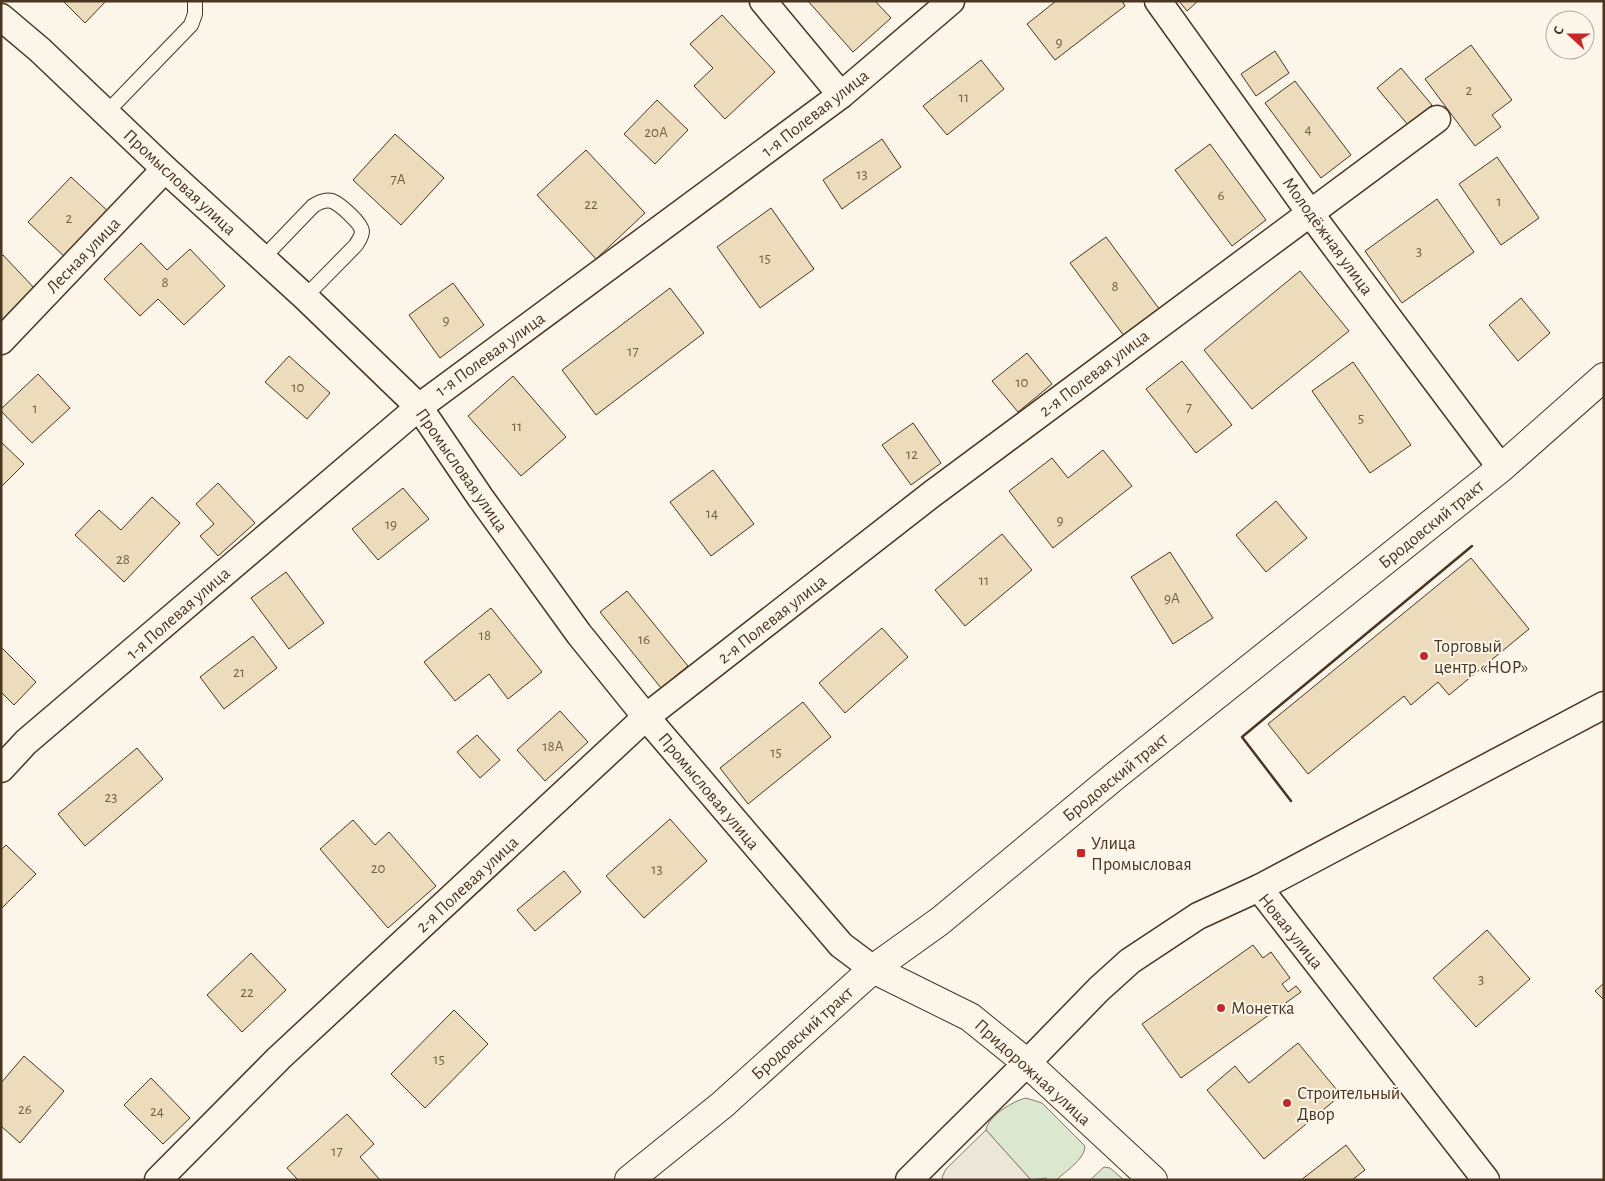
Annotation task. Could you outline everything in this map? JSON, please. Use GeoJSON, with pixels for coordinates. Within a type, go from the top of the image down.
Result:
{"type":"FeatureCollection","features":[{"type":"Feature","properties":{"kind":"main road","name":"Бродовский тракт"},"geometry":{"type":"LineString","coordinates":[[629,1180],[722,1105],[874,969],[940,921],[1115,776],[1501,468],[1604,377]]}},
{"type":"Feature","properties":{"kind":"main road","name":"Придорожная улица"},"geometry":{"type":"LineString","coordinates":[[874,969],[970,1017],[1026,1063],[1153,1180]]}},
{"type":"Feature","properties":{"kind":"street"},"geometry":{"type":"LineString","coordinates":[[763,1],[841,95]]}},
{"type":"Feature","properties":{"kind":"street","name":"1-я Полевая улица"},"geometry":{"type":"LineString","coordinates":[[1,769],[26,742],[419,406],[841,95],[951,1]]}},
{"type":"Feature","properties":{"kind":"street","name":"Молодёжная улица"},"geometry":{"type":"LineString","coordinates":[[1158,1],[1310,213],[1501,468]]}},
{"type":"Feature","properties":{"kind":"street","name":"Промысловая улица"},"geometry":{"type":"LineString","coordinates":[[1,17],[40,50],[419,406],[480,497],[573,626],[646,717],[841,945],[874,969]]}},
{"type":"Feature","properties":{"kind":"street","name":"2-я Полевая улица"},"geometry":{"type":"LineString","coordinates":[[158,1180],[279,1058],[646,717],[932,494],[1438,119]]}},
{"type":"Feature","properties":{"kind":"street","name":"Лесная улица"},"geometry":{"type":"LineString","coordinates":[[1,341],[165,169]]}},
{"type":"Feature","properties":{"kind":"street"},"geometry":{"type":"LineString","coordinates":[[1258,888],[1604,705]]}},
{"type":"Feature","properties":{"kind":"street","name":"Новая улица"},"geometry":{"type":"LineString","coordinates":[[909,1180],[1099,988],[1130,961],[1198,916],[1258,888],[1486,1180]]}},
{"type":"Feature","properties":{"kind":"lane"},"geometry":{"type":"LineString","coordinates":[[106,113],[191,25],[195,14],[195,1]]}},
{"type":"Feature","properties":{"kind":"lane"},"geometry":{"type":"LineString","coordinates":[[263,258],[313,206],[321,201],[331,201],[358,222],[362,229],[361,236],[356,245],[305,297]]}},
{"type":"Feature","properties":{"kind":"green space"},"geometry":{"type":"Polygon","coordinates":[[[1026,1098],[1042,1103],[1085,1146],[1082,1156],[1056,1180],[1048,1180],[1046,1178],[1031,1180],[986,1130],[991,1120],[1002,1110],[1026,1098]]]}},
{"type":"Feature","properties":{"kind":"green space"},"geometry":{"type":"Polygon","coordinates":[[[1104,1167],[1110,1168],[1124,1180],[1090,1180],[1104,1167]]]}},
{"type":"Feature","properties":{"kind":"shaded area"},"geometry":{"type":"Polygon","coordinates":[[[986,1130],[1031,1180],[943,1180],[942,1177],[946,1169],[986,1130]]]}},
{"type":"Feature","properties":{"kind":"building"},"geometry":{"type":"Polygon","coordinates":[[[63,1],[106,1],[85,23],[63,1]]]}},
{"type":"Feature","properties":{"kind":"building"},"geometry":{"type":"Polygon","coordinates":[[[808,1],[875,1],[891,18],[853,52],[808,1]]]}},
{"type":"Feature","properties":{"kind":"building"},"geometry":{"type":"Polygon","coordinates":[[[1056,1],[1122,1],[1125,6],[1055,60],[1027,24],[1056,1]]]}},
{"type":"Feature","properties":{"kind":"building"},"geometry":{"type":"Polygon","coordinates":[[[1179,1],[1198,1],[1187,11],[1179,1]]]}},
{"type":"Feature","properties":{"kind":"building"},"geometry":{"type":"Polygon","coordinates":[[[722,15],[775,72],[725,119],[694,86],[713,68],[690,44],[722,15]]]}},
{"type":"Feature","properties":{"kind":"building"},"geometry":{"type":"Polygon","coordinates":[[[1471,45],[1512,100],[1492,115],[1501,127],[1475,146],[1425,79],[1471,45]]]}},
{"type":"Feature","properties":{"kind":"building"},"geometry":{"type":"Polygon","coordinates":[[[1275,51],[1289,73],[1256,96],[1241,74],[1275,51]]]}},
{"type":"Feature","properties":{"kind":"building"},"geometry":{"type":"Polygon","coordinates":[[[981,60],[1004,89],[947,135],[923,106],[981,60]]]}},
{"type":"Feature","properties":{"kind":"building"},"geometry":{"type":"Polygon","coordinates":[[[1401,68],[1432,105],[1408,125],[1377,88],[1401,68]]]}},
{"type":"Feature","properties":{"kind":"building"},"geometry":{"type":"Polygon","coordinates":[[[1295,81],[1351,155],[1321,178],[1265,103],[1295,81]]]}},
{"type":"Feature","properties":{"kind":"building"},"geometry":{"type":"Polygon","coordinates":[[[657,100],[688,130],[655,164],[624,134],[657,100]]]}},
{"type":"Feature","properties":{"kind":"building"},"geometry":{"type":"Polygon","coordinates":[[[395,134],[444,178],[401,225],[353,180],[395,134]]]}},
{"type":"Feature","properties":{"kind":"building"},"geometry":{"type":"Polygon","coordinates":[[[882,139],[901,167],[842,209],[823,180],[882,139]]]}},
{"type":"Feature","properties":{"kind":"building"},"geometry":{"type":"Polygon","coordinates":[[[1210,144],[1266,220],[1232,246],[1175,170],[1210,144]]]}},
{"type":"Feature","properties":{"kind":"building"},"geometry":{"type":"Polygon","coordinates":[[[586,150],[645,213],[596,259],[537,195],[586,150]]]}},
{"type":"Feature","properties":{"kind":"building"},"geometry":{"type":"Polygon","coordinates":[[[1497,157],[1539,218],[1501,245],[1459,184],[1497,157]]]}},
{"type":"Feature","properties":{"kind":"building"},"geometry":{"type":"Polygon","coordinates":[[[71,177],[110,213],[67,259],[28,222],[71,177]]]}},
{"type":"Feature","properties":{"kind":"building"},"geometry":{"type":"Polygon","coordinates":[[[1437,199],[1474,252],[1402,303],[1365,251],[1437,199]]]}},
{"type":"Feature","properties":{"kind":"building"},"geometry":{"type":"Polygon","coordinates":[[[771,208],[814,269],[760,308],[717,247],[771,208]]]}},
{"type":"Feature","properties":{"kind":"building"},"geometry":{"type":"Polygon","coordinates":[[[1106,237],[1160,310],[1124,336],[1070,263],[1106,237]]]}},
{"type":"Feature","properties":{"kind":"building"},"geometry":{"type":"Polygon","coordinates":[[[141,243],[167,270],[190,249],[225,286],[184,325],[158,299],[140,316],[104,279],[141,243]]]}},
{"type":"Feature","properties":{"kind":"building"},"geometry":{"type":"Polygon","coordinates":[[[3,255],[36,290],[1,323],[1,256],[3,255]]]}},
{"type":"Feature","properties":{"kind":"building"},"geometry":{"type":"Polygon","coordinates":[[[1300,271],[1349,331],[1252,409],[1204,350],[1300,271]]]}},
{"type":"Feature","properties":{"kind":"building"},"geometry":{"type":"Polygon","coordinates":[[[453,283],[484,325],[440,358],[409,315],[453,283]]]}},
{"type":"Feature","properties":{"kind":"building"},"geometry":{"type":"Polygon","coordinates":[[[670,288],[704,333],[596,415],[562,370],[670,288]]]}},
{"type":"Feature","properties":{"kind":"building"},"geometry":{"type":"Polygon","coordinates":[[[1521,298],[1550,333],[1518,361],[1489,325],[1521,298]]]}},
{"type":"Feature","properties":{"kind":"building"},"geometry":{"type":"Polygon","coordinates":[[[1027,353],[1052,384],[1018,412],[992,381],[1027,353]]]}},
{"type":"Feature","properties":{"kind":"building"},"geometry":{"type":"Polygon","coordinates":[[[289,356],[330,393],[307,419],[265,382],[289,356]]]}},
{"type":"Feature","properties":{"kind":"building"},"geometry":{"type":"Polygon","coordinates":[[[1182,361],[1232,425],[1196,453],[1146,389],[1182,361]]]}},
{"type":"Feature","properties":{"kind":"building"},"geometry":{"type":"Polygon","coordinates":[[[1353,362],[1411,445],[1370,473],[1312,391],[1353,362]]]}},
{"type":"Feature","properties":{"kind":"building"},"geometry":{"type":"Polygon","coordinates":[[[38,374],[70,408],[32,443],[1,409],[38,374]]]}},
{"type":"Feature","properties":{"kind":"building"},"geometry":{"type":"Polygon","coordinates":[[[513,376],[566,437],[521,476],[468,416],[513,376]]]}},
{"type":"Feature","properties":{"kind":"building"},"geometry":{"type":"Polygon","coordinates":[[[913,423],[941,463],[911,485],[882,445],[913,423]]]}},
{"type":"Feature","properties":{"kind":"building"},"geometry":{"type":"Polygon","coordinates":[[[1,442],[24,464],[1,487],[1,442]]]}},
{"type":"Feature","properties":{"kind":"building"},"geometry":{"type":"Polygon","coordinates":[[[1103,450],[1132,486],[1053,548],[1009,491],[1052,458],[1068,478],[1103,450]]]}},
{"type":"Feature","properties":{"kind":"building"},"geometry":{"type":"Polygon","coordinates":[[[713,470],[754,524],[711,556],[670,502],[713,470]]]}},
{"type":"Feature","properties":{"kind":"building"},"geometry":{"type":"Polygon","coordinates":[[[218,483],[255,523],[218,556],[200,536],[214,524],[196,504],[218,483]]]}},
{"type":"Feature","properties":{"kind":"building"},"geometry":{"type":"Polygon","coordinates":[[[403,488],[429,519],[378,560],[352,529],[403,488]]]}},
{"type":"Feature","properties":{"kind":"building"},"geometry":{"type":"Polygon","coordinates":[[[152,497],[180,523],[124,582],[75,535],[99,510],[121,530],[152,497]]]}},
{"type":"Feature","properties":{"kind":"building"},"geometry":{"type":"Polygon","coordinates":[[[1276,501],[1307,538],[1266,572],[1236,535],[1276,501]]]}},
{"type":"Feature","properties":{"kind":"building"},"geometry":{"type":"Polygon","coordinates":[[[1002,534],[1032,570],[965,626],[935,590],[1002,534]]]}},
{"type":"Feature","properties":{"kind":"building"},"geometry":{"type":"Polygon","coordinates":[[[1170,552],[1213,618],[1173,644],[1131,577],[1170,552]]]}},
{"type":"Feature","properties":{"kind":"building","name":"Торговый центр «НОР»"},"geometry":{"type":"Polygon","coordinates":[[[1471,558],[1529,629],[1449,695],[1438,682],[1411,705],[1404,696],[1308,774],[1268,724],[1471,558]]]}},
{"type":"Feature","properties":{"kind":"building"},"geometry":{"type":"Polygon","coordinates":[[[286,572],[324,623],[289,649],[251,598],[286,572]]]}},
{"type":"Feature","properties":{"kind":"building"},"geometry":{"type":"Polygon","coordinates":[[[627,591],[688,666],[661,688],[600,612],[627,591]]]}},
{"type":"Feature","properties":{"kind":"building"},"geometry":{"type":"Polygon","coordinates":[[[491,608],[542,672],[508,699],[489,674],[455,701],[424,662],[491,608]]]}},
{"type":"Feature","properties":{"kind":"building"},"geometry":{"type":"Polygon","coordinates":[[[882,628],[908,657],[845,713],[819,683],[882,628]]]}},
{"type":"Feature","properties":{"kind":"building"},"geometry":{"type":"Polygon","coordinates":[[[253,636],[277,668],[224,709],[200,677],[253,636]]]}},
{"type":"Feature","properties":{"kind":"building"},"geometry":{"type":"Polygon","coordinates":[[[1,647],[36,682],[14,705],[1,692],[1,647]]]}},
{"type":"Feature","properties":{"kind":"building"},"geometry":{"type":"Polygon","coordinates":[[[803,702],[831,737],[748,804],[720,768],[803,702]]]}},
{"type":"Feature","properties":{"kind":"building"},"geometry":{"type":"Polygon","coordinates":[[[560,711],[588,742],[545,781],[517,750],[560,711]]]}},
{"type":"Feature","properties":{"kind":"building"},"geometry":{"type":"Polygon","coordinates":[[[477,735],[500,760],[480,778],[457,752],[477,735]]]}},
{"type":"Feature","properties":{"kind":"building"},"geometry":{"type":"Polygon","coordinates":[[[137,748],[163,779],[85,846],[58,814],[137,748]]]}},
{"type":"Feature","properties":{"kind":"building"},"geometry":{"type":"Polygon","coordinates":[[[670,819],[707,861],[644,918],[606,876],[670,819]]]}},
{"type":"Feature","properties":{"kind":"building"},"geometry":{"type":"Polygon","coordinates":[[[353,820],[375,845],[389,832],[436,886],[388,928],[320,849],[353,820]]]}},
{"type":"Feature","properties":{"kind":"building"},"geometry":{"type":"Polygon","coordinates":[[[6,845],[36,874],[1,909],[1,850],[6,845]]]}},
{"type":"Feature","properties":{"kind":"building"},"geometry":{"type":"Polygon","coordinates":[[[564,871],[581,892],[535,931],[517,910],[564,871]]]}},
{"type":"Feature","properties":{"kind":"building"},"geometry":{"type":"Polygon","coordinates":[[[1487,930],[1530,979],[1476,1027],[1433,978],[1487,930]]]}},
{"type":"Feature","properties":{"kind":"building","name":"Монетка"},"geometry":{"type":"Polygon","coordinates":[[[1253,945],[1263,958],[1271,952],[1290,978],[1282,984],[1288,992],[1296,986],[1301,992],[1181,1078],[1142,1024],[1253,945]]]}},
{"type":"Feature","properties":{"kind":"building"},"geometry":{"type":"Polygon","coordinates":[[[251,953],[286,990],[242,1032],[207,995],[251,953]]]}},
{"type":"Feature","properties":{"kind":"building"},"geometry":{"type":"Polygon","coordinates":[[[1604,983],[1604,1000],[1595,991],[1604,983]]]}},
{"type":"Feature","properties":{"kind":"building"},"geometry":{"type":"Polygon","coordinates":[[[454,1010],[488,1044],[425,1108],[391,1074],[454,1010]]]}},
{"type":"Feature","properties":{"kind":"building"},"geometry":{"type":"Polygon","coordinates":[[[1298,1043],[1341,1095],[1264,1159],[1207,1090],[1235,1066],[1249,1083],[1298,1043]]]}},
{"type":"Feature","properties":{"kind":"building"},"geometry":{"type":"Polygon","coordinates":[[[24,1056],[64,1091],[20,1143],[1,1126],[1,1083],[24,1056]]]}},
{"type":"Feature","properties":{"kind":"building"},"geometry":{"type":"Polygon","coordinates":[[[151,1078],[190,1118],[163,1144],[124,1105],[151,1078]]]}},
{"type":"Feature","properties":{"kind":"building"},"geometry":{"type":"Polygon","coordinates":[[[347,1114],[374,1144],[360,1157],[380,1180],[298,1180],[287,1168],[347,1114]]]}},
{"type":"Feature","properties":{"kind":"building"},"geometry":{"type":"Polygon","coordinates":[[[1346,1145],[1365,1170],[1352,1180],[1301,1180],[1346,1145]]]}},
{"type":"Feature","properties":{"kind":"wall"},"geometry":{"type":"LineString","coordinates":[[1291,801],[1242,737],[1472,546]]}},
{"type":"Feature","properties":{"kind":"place","name":"Торговый центр «НОР»"},"geometry":{"type":"Point","coordinates":[1424,656]}},
{"type":"Feature","properties":{"kind":"place","name":"Улица Промысловая"},"geometry":{"type":"Point","coordinates":[1081,853]}},
{"type":"Feature","properties":{"kind":"place","name":"Монетка"},"geometry":{"type":"Point","coordinates":[1221,1008]}},
{"type":"Feature","properties":{"kind":"place","name":"Строительный Двор"},"geometry":{"type":"Point","coordinates":[1287,1103]}}]}
